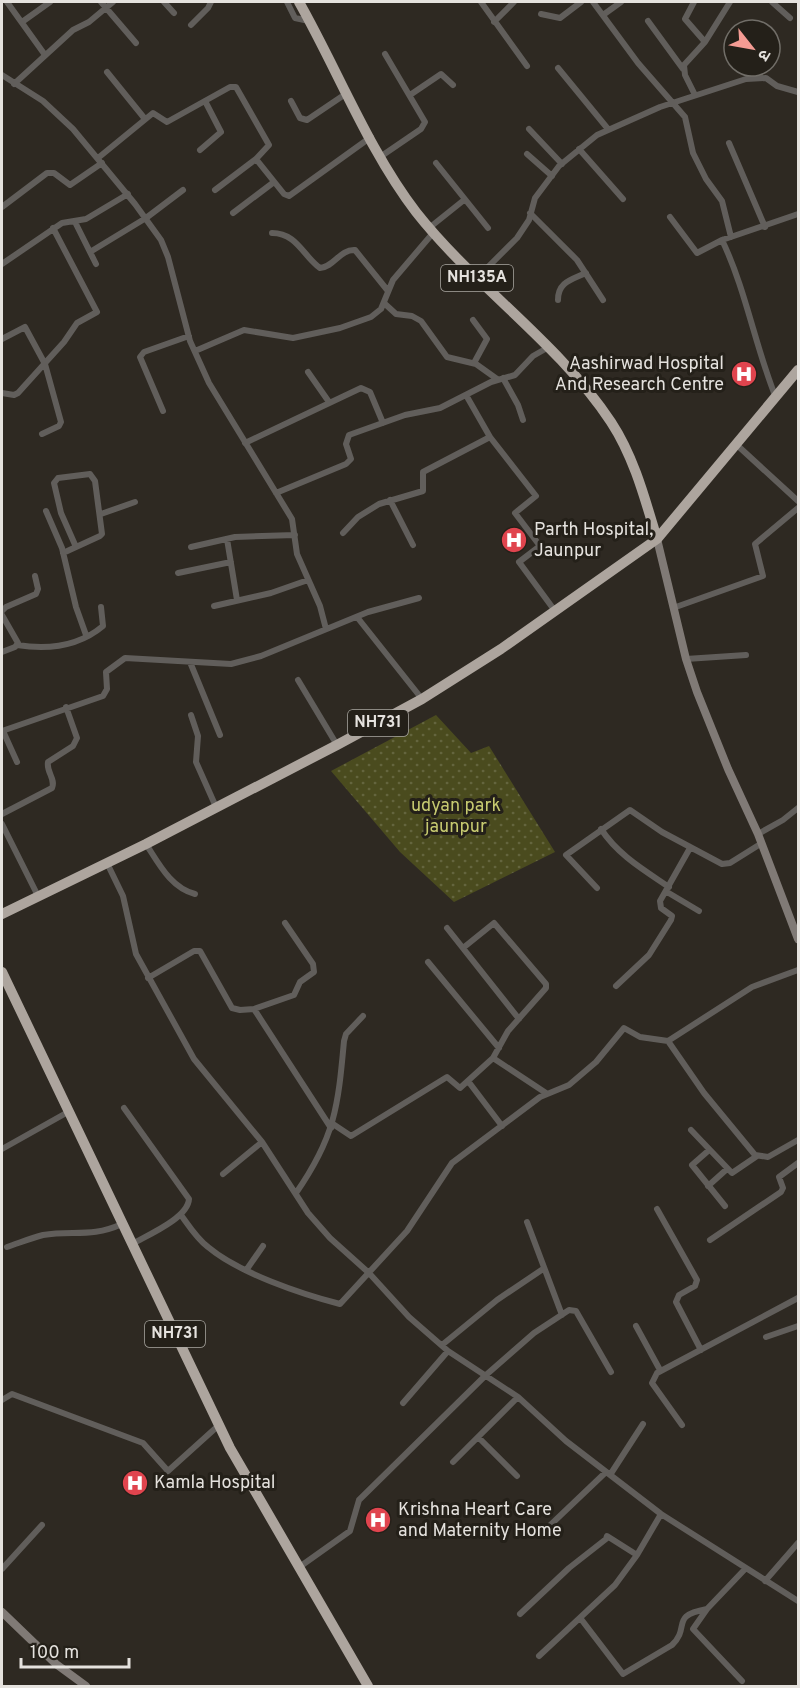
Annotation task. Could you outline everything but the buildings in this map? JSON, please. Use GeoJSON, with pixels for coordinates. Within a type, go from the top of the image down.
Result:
{"type":"FeatureCollection","features":[{"type":"Feature","properties":{"kind":"highway","name":"NH135A"},"geometry":{"type":"LineString","coordinates":[[301,4],[380,157],[431,230],[587,390],[616,431],[640,483],[657,539]]}},
{"type":"Feature","properties":{"kind":"highway","name":"NH731"},"geometry":{"type":"LineString","coordinates":[[2,914],[146,844],[337,746],[422,699],[555,611],[657,539],[738,446],[798,370]]}},
{"type":"Feature","properties":{"kind":"highway","name":"NH731"},"geometry":{"type":"LineString","coordinates":[[2,975],[219,1425],[298,1568],[331,1619],[368,1686]]}},
{"type":"Feature","properties":{"kind":"main road"},"geometry":{"type":"LineString","coordinates":[[657,539],[686,659],[710,726],[762,843],[798,939]]}},
{"type":"Feature","properties":{"kind":"main road"},"geometry":{"type":"LineString","coordinates":[[2,1612],[56,1664],[87,1686]]}},
{"type":"Feature","properties":{"kind":"street"},"geometry":{"type":"LineString","coordinates":[[7,2],[45,55]]}},
{"type":"Feature","properties":{"kind":"street"},"geometry":{"type":"LineString","coordinates":[[22,22],[50,2]]}},
{"type":"Feature","properties":{"kind":"street"},"geometry":{"type":"LineString","coordinates":[[101,2],[136,43]]}},
{"type":"Feature","properties":{"kind":"street"},"geometry":{"type":"LineString","coordinates":[[14,84],[73,30],[89,22],[113,2]]}},
{"type":"Feature","properties":{"kind":"street"},"geometry":{"type":"LineString","coordinates":[[164,2],[174,13]]}},
{"type":"Feature","properties":{"kind":"street"},"geometry":{"type":"LineString","coordinates":[[191,25],[211,2]]}},
{"type":"Feature","properties":{"kind":"street"},"geometry":{"type":"LineString","coordinates":[[287,2],[295,18],[310,21]]}},
{"type":"Feature","properties":{"kind":"street"},"geometry":{"type":"LineString","coordinates":[[481,2],[527,66]]}},
{"type":"Feature","properties":{"kind":"street"},"geometry":{"type":"LineString","coordinates":[[494,22],[514,2]]}},
{"type":"Feature","properties":{"kind":"street"},"geometry":{"type":"LineString","coordinates":[[541,14],[560,18],[581,2]]}},
{"type":"Feature","properties":{"kind":"street"},"geometry":{"type":"LineString","coordinates":[[593,2],[638,63],[685,117],[698,164],[726,210],[731,237]]}},
{"type":"Feature","properties":{"kind":"street"},"geometry":{"type":"LineString","coordinates":[[603,15],[621,2]]}},
{"type":"Feature","properties":{"kind":"street"},"geometry":{"type":"LineString","coordinates":[[694,2],[686,19],[705,42]]}},
{"type":"Feature","properties":{"kind":"street"},"geometry":{"type":"LineString","coordinates":[[683,69],[687,61],[705,42],[730,2]]}},
{"type":"Feature","properties":{"kind":"street"},"geometry":{"type":"LineString","coordinates":[[772,2],[790,18]]}},
{"type":"Feature","properties":{"kind":"street"},"geometry":{"type":"LineString","coordinates":[[648,21],[683,69],[695,95]]}},
{"type":"Feature","properties":{"kind":"street"},"geometry":{"type":"LineString","coordinates":[[380,157],[424,125],[424,118],[385,54]]}},
{"type":"Feature","properties":{"kind":"street"},"geometry":{"type":"LineString","coordinates":[[558,68],[608,129]]}},
{"type":"Feature","properties":{"kind":"street"},"geometry":{"type":"LineString","coordinates":[[107,72],[145,119]]}},
{"type":"Feature","properties":{"kind":"street"},"geometry":{"type":"LineString","coordinates":[[410,95],[441,74],[453,85]]}},
{"type":"Feature","properties":{"kind":"street"},"geometry":{"type":"LineString","coordinates":[[2,75],[51,108],[100,161],[146,218],[168,257],[189,336],[209,383],[292,519],[297,554],[326,629]]}},
{"type":"Feature","properties":{"kind":"street"},"geometry":{"type":"LineString","coordinates":[[477,278],[517,238],[529,220],[535,198],[562,164],[608,129],[674,102],[760,77],[777,86],[798,92]]}},
{"type":"Feature","properties":{"kind":"street"},"geometry":{"type":"LineString","coordinates":[[2,207],[47,173],[54,173],[70,185],[154,112],[167,122],[230,87],[239,89],[268,142],[256,159],[215,190]]}},
{"type":"Feature","properties":{"kind":"street"},"geometry":{"type":"LineString","coordinates":[[291,101],[300,118],[307,120],[347,92]]}},
{"type":"Feature","properties":{"kind":"street"},"geometry":{"type":"LineString","coordinates":[[200,150],[220,132],[205,101]]}},
{"type":"Feature","properties":{"kind":"street"},"geometry":{"type":"LineString","coordinates":[[529,129],[562,164]]}},
{"type":"Feature","properties":{"kind":"street"},"geometry":{"type":"LineString","coordinates":[[256,159],[274,182],[289,196],[370,137]]}},
{"type":"Feature","properties":{"kind":"street"},"geometry":{"type":"LineString","coordinates":[[729,143],[765,227]]}},
{"type":"Feature","properties":{"kind":"street"},"geometry":{"type":"LineString","coordinates":[[579,149],[623,199]]}},
{"type":"Feature","properties":{"kind":"street"},"geometry":{"type":"LineString","coordinates":[[527,154],[552,176]]}},
{"type":"Feature","properties":{"kind":"street"},"geometry":{"type":"LineString","coordinates":[[436,163],[488,228]]}},
{"type":"Feature","properties":{"kind":"street"},"geometry":{"type":"LineString","coordinates":[[233,213],[274,182]]}},
{"type":"Feature","properties":{"kind":"street"},"geometry":{"type":"LineString","coordinates":[[90,252],[146,218],[183,190]]}},
{"type":"Feature","properties":{"kind":"street"},"geometry":{"type":"LineString","coordinates":[[2,264],[53,228],[66,221],[75,222],[100,212],[128,194]]}},
{"type":"Feature","properties":{"kind":"street"},"geometry":{"type":"LineString","coordinates":[[195,351],[244,330],[276,338],[306,337],[371,317],[384,303],[393,280],[431,230],[464,200]]}},
{"type":"Feature","properties":{"kind":"street"},"geometry":{"type":"LineString","coordinates":[[530,213],[572,253],[603,300]]}},
{"type":"Feature","properties":{"kind":"street"},"geometry":{"type":"LineString","coordinates":[[670,217],[697,253],[722,240],[798,214]]}},
{"type":"Feature","properties":{"kind":"street"},"geometry":{"type":"LineString","coordinates":[[75,222],[96,264]]}},
{"type":"Feature","properties":{"kind":"street"},"geometry":{"type":"LineString","coordinates":[[2,393],[14,395],[18,393],[45,364],[77,323],[93,316],[97,309],[53,228]]}},
{"type":"Feature","properties":{"kind":"street"},"geometry":{"type":"LineString","coordinates":[[272,233],[282,234],[293,240],[320,268],[326,268],[347,250],[355,250],[388,291]]}},
{"type":"Feature","properties":{"kind":"street"},"geometry":{"type":"LineString","coordinates":[[722,240],[732,260],[763,366],[776,399]]}},
{"type":"Feature","properties":{"kind":"street"},"geometry":{"type":"LineString","coordinates":[[558,300],[558,290],[562,284],[586,273]]}},
{"type":"Feature","properties":{"kind":"street"},"geometry":{"type":"LineString","coordinates":[[384,303],[396,314],[421,321],[447,357],[474,363],[500,378],[518,405],[522,420]]}},
{"type":"Feature","properties":{"kind":"street"},"geometry":{"type":"LineString","coordinates":[[472,320],[487,339],[474,363]]}},
{"type":"Feature","properties":{"kind":"street"},"geometry":{"type":"LineString","coordinates":[[2,339],[18,328],[25,327],[45,364],[61,422],[59,426],[42,434]]}},
{"type":"Feature","properties":{"kind":"street"},"geometry":{"type":"LineString","coordinates":[[164,411],[140,357],[144,352],[189,336]]}},
{"type":"Feature","properties":{"kind":"street"},"geometry":{"type":"LineString","coordinates":[[276,493],[346,464],[351,459],[346,444],[350,435],[383,423],[440,408],[500,378],[515,375],[533,356],[547,348]]}},
{"type":"Feature","properties":{"kind":"street"},"geometry":{"type":"LineString","coordinates":[[308,372],[329,402]]}},
{"type":"Feature","properties":{"kind":"street"},"geometry":{"type":"LineString","coordinates":[[246,443],[361,388],[367,389],[383,423]]}},
{"type":"Feature","properties":{"kind":"street"},"geometry":{"type":"LineString","coordinates":[[466,395],[490,437],[536,496],[515,513],[540,546],[519,562],[555,611]]}},
{"type":"Feature","properties":{"kind":"street"},"geometry":{"type":"LineString","coordinates":[[343,533],[367,511],[390,500],[423,491],[423,472],[490,437]]}},
{"type":"Feature","properties":{"kind":"street"},"geometry":{"type":"LineString","coordinates":[[738,446],[798,501]]}},
{"type":"Feature","properties":{"kind":"street"},"geometry":{"type":"LineString","coordinates":[[63,553],[76,547],[102,534],[101,514],[92,476],[85,474],[61,477],[56,480],[55,488],[61,513],[76,547]]}},
{"type":"Feature","properties":{"kind":"street"},"geometry":{"type":"LineString","coordinates":[[390,500],[414,545]]}},
{"type":"Feature","properties":{"kind":"street"},"geometry":{"type":"LineString","coordinates":[[101,514],[135,502]]}},
{"type":"Feature","properties":{"kind":"street"},"geometry":{"type":"LineString","coordinates":[[673,608],[763,576],[755,544],[798,508]]}},
{"type":"Feature","properties":{"kind":"street"},"geometry":{"type":"LineString","coordinates":[[46,511],[63,553],[78,614],[86,636]]}},
{"type":"Feature","properties":{"kind":"street"},"geometry":{"type":"LineString","coordinates":[[191,547],[227,539],[295,535]]}},
{"type":"Feature","properties":{"kind":"street"},"geometry":{"type":"LineString","coordinates":[[227,539],[237,600]]}},
{"type":"Feature","properties":{"kind":"street"},"geometry":{"type":"LineString","coordinates":[[178,573],[231,562]]}},
{"type":"Feature","properties":{"kind":"street"},"geometry":{"type":"LineString","coordinates":[[17,645],[17,640],[2,613],[6,607],[36,594],[38,589],[35,576]]}},
{"type":"Feature","properties":{"kind":"street"},"geometry":{"type":"LineString","coordinates":[[214,606],[308,580]]}},
{"type":"Feature","properties":{"kind":"street"},"geometry":{"type":"LineString","coordinates":[[17,762],[2,731],[105,695],[106,672],[116,662],[130,657],[218,665],[247,660],[357,617],[419,598]]}},
{"type":"Feature","properties":{"kind":"street"},"geometry":{"type":"LineString","coordinates":[[2,652],[17,645],[49,649],[86,636],[105,624],[100,607]]}},
{"type":"Feature","properties":{"kind":"street"},"geometry":{"type":"LineString","coordinates":[[357,617],[422,699]]}},
{"type":"Feature","properties":{"kind":"street"},"geometry":{"type":"LineString","coordinates":[[686,659],[746,656]]}},
{"type":"Feature","properties":{"kind":"street"},"geometry":{"type":"LineString","coordinates":[[190,662],[220,735]]}},
{"type":"Feature","properties":{"kind":"street"},"geometry":{"type":"LineString","coordinates":[[298,680],[337,746]]}},
{"type":"Feature","properties":{"kind":"street"},"geometry":{"type":"LineString","coordinates":[[2,814],[52,788],[54,784],[48,762],[73,746],[77,738],[66,707]]}},
{"type":"Feature","properties":{"kind":"street"},"geometry":{"type":"LineString","coordinates":[[191,715],[198,736],[196,762],[216,807]]}},
{"type":"Feature","properties":{"kind":"street"},"geometry":{"type":"LineString","coordinates":[[758,834],[783,820],[798,808]]}},
{"type":"Feature","properties":{"kind":"street"},"geometry":{"type":"LineString","coordinates":[[597,888],[566,855],[626,812],[633,810],[651,825],[690,848],[726,864],[762,843]]}},
{"type":"Feature","properties":{"kind":"street"},"geometry":{"type":"LineString","coordinates":[[2,824],[38,896]]}},
{"type":"Feature","properties":{"kind":"street"},"geometry":{"type":"LineString","coordinates":[[601,829],[610,843],[624,855],[699,911]]}},
{"type":"Feature","properties":{"kind":"street"},"geometry":{"type":"LineString","coordinates":[[146,844],[171,879],[182,889],[195,894]]}},
{"type":"Feature","properties":{"kind":"street"},"geometry":{"type":"LineString","coordinates":[[616,986],[649,955],[671,920],[672,916],[659,905],[690,848]]}},
{"type":"Feature","properties":{"kind":"street"},"geometry":{"type":"LineString","coordinates":[[107,863],[123,896],[136,954],[194,1059],[262,1142],[308,1213],[330,1238],[369,1273],[409,1317],[448,1351],[518,1397],[558,1435],[661,1514],[798,1601]]}},
{"type":"Feature","properties":{"kind":"street"},"geometry":{"type":"LineString","coordinates":[[148,978],[198,950],[202,952],[232,1008],[254,1009],[294,995],[300,982],[314,972],[313,964],[285,923]]}},
{"type":"Feature","properties":{"kind":"street"},"geometry":{"type":"LineString","coordinates":[[254,1009],[332,1126],[351,1136],[447,1077],[459,1089],[493,1058],[519,1019],[544,992],[546,984],[494,923],[463,948]]}},
{"type":"Feature","properties":{"kind":"street"},"geometry":{"type":"LineString","coordinates":[[447,928],[519,1019]]}},
{"type":"Feature","properties":{"kind":"street"},"geometry":{"type":"LineString","coordinates":[[428,962],[499,1048]]}},
{"type":"Feature","properties":{"kind":"street"},"geometry":{"type":"LineString","coordinates":[[181,1215],[207,1247],[246,1269],[321,1299],[340,1304],[407,1231],[453,1163],[546,1093],[569,1085],[596,1062],[624,1028],[640,1037],[668,1041],[752,987],[798,970]]}},
{"type":"Feature","properties":{"kind":"street"},"geometry":{"type":"LineString","coordinates":[[296,1193],[318,1160],[332,1126],[338,1104],[346,1034],[363,1016]]}},
{"type":"Feature","properties":{"kind":"street"},"geometry":{"type":"LineString","coordinates":[[668,1041],[704,1093],[757,1156]]}},
{"type":"Feature","properties":{"kind":"street"},"geometry":{"type":"LineString","coordinates":[[493,1058],[546,1093]]}},
{"type":"Feature","properties":{"kind":"street"},"geometry":{"type":"LineString","coordinates":[[468,1081],[502,1126]]}},
{"type":"Feature","properties":{"kind":"street"},"geometry":{"type":"LineString","coordinates":[[124,1108],[186,1193],[189,1204],[181,1215],[132,1244]]}},
{"type":"Feature","properties":{"kind":"street"},"geometry":{"type":"LineString","coordinates":[[2,1149],[68,1112]]}},
{"type":"Feature","properties":{"kind":"street"},"geometry":{"type":"LineString","coordinates":[[691,1130],[727,1169],[734,1173],[757,1156],[768,1157],[798,1140]]}},
{"type":"Feature","properties":{"kind":"street"},"geometry":{"type":"LineString","coordinates":[[223,1174],[262,1142]]}},
{"type":"Feature","properties":{"kind":"street"},"geometry":{"type":"LineString","coordinates":[[708,1150],[692,1165],[725,1206]]}},
{"type":"Feature","properties":{"kind":"street"},"geometry":{"type":"LineString","coordinates":[[710,1240],[781,1192],[783,1188],[779,1177],[798,1163]]}},
{"type":"Feature","properties":{"kind":"street"},"geometry":{"type":"LineString","coordinates":[[708,1186],[727,1169]]}},
{"type":"Feature","properties":{"kind":"street"},"geometry":{"type":"LineString","coordinates":[[657,1209],[697,1280],[695,1286],[679,1295],[676,1302],[701,1350]]}},
{"type":"Feature","properties":{"kind":"street"},"geometry":{"type":"LineString","coordinates":[[527,1222],[562,1315]]}},
{"type":"Feature","properties":{"kind":"street"},"geometry":{"type":"LineString","coordinates":[[7,1247],[44,1235],[80,1235],[106,1231],[122,1224]]}},
{"type":"Feature","properties":{"kind":"street"},"geometry":{"type":"LineString","coordinates":[[246,1269],[262,1246]]}},
{"type":"Feature","properties":{"kind":"street"},"geometry":{"type":"LineString","coordinates":[[442,1345],[497,1300],[543,1269]]}},
{"type":"Feature","properties":{"kind":"street"},"geometry":{"type":"LineString","coordinates":[[682,1425],[652,1383],[660,1370],[798,1298]]}},
{"type":"Feature","properties":{"kind":"street"},"geometry":{"type":"LineString","coordinates":[[298,1568],[350,1531],[358,1500],[486,1375],[534,1333],[569,1310],[576,1311],[611,1372]]}},
{"type":"Feature","properties":{"kind":"street"},"geometry":{"type":"LineString","coordinates":[[636,1326],[660,1370]]}},
{"type":"Feature","properties":{"kind":"street"},"geometry":{"type":"LineString","coordinates":[[766,1338],[797,1329]]}},
{"type":"Feature","properties":{"kind":"street"},"geometry":{"type":"LineString","coordinates":[[403,1403],[448,1351]]}},
{"type":"Feature","properties":{"kind":"street"},"geometry":{"type":"LineString","coordinates":[[2,1400],[12,1394],[143,1443],[168,1471],[219,1425]]}},
{"type":"Feature","properties":{"kind":"street"},"geometry":{"type":"LineString","coordinates":[[453,1462],[518,1397]]}},
{"type":"Feature","properties":{"kind":"street"},"geometry":{"type":"LineString","coordinates":[[543,1532],[608,1474],[643,1424]]}},
{"type":"Feature","properties":{"kind":"street"},"geometry":{"type":"LineString","coordinates":[[478,1437],[517,1476]]}},
{"type":"Feature","properties":{"kind":"street"},"geometry":{"type":"LineString","coordinates":[[539,1656],[615,1585],[638,1555],[661,1514]]}},
{"type":"Feature","properties":{"kind":"street"},"geometry":{"type":"LineString","coordinates":[[2,1569],[42,1525]]}},
{"type":"Feature","properties":{"kind":"street"},"geometry":{"type":"LineString","coordinates":[[520,1614],[607,1536],[638,1555]]}},
{"type":"Feature","properties":{"kind":"street"},"geometry":{"type":"LineString","coordinates":[[765,1581],[798,1543]]}},
{"type":"Feature","properties":{"kind":"street"},"geometry":{"type":"LineString","coordinates":[[742,1681],[693,1629],[706,1609],[746,1568]]}},
{"type":"Feature","properties":{"kind":"street"},"geometry":{"type":"LineString","coordinates":[[581,1619],[623,1674],[672,1645],[677,1640],[684,1617],[689,1612],[706,1609]]}},
{"type":"Feature","properties":{"kind":"green space","name":"udyan park jaunpur"},"geometry":{"type":"Polygon","coordinates":[[[436,715],[471,753],[489,746],[555,852],[454,902],[400,852],[331,771],[436,715]]]}},
{"type":"Feature","properties":{"kind":"place","name":"Aashirwad Hospital And Research Centre"},"geometry":{"type":"Point","coordinates":[744,374]}},
{"type":"Feature","properties":{"kind":"place","name":"Parth Hospital, Jaunpur"},"geometry":{"type":"Point","coordinates":[514,540]}},
{"type":"Feature","properties":{"kind":"place","name":"Kamla Hospital"},"geometry":{"type":"Point","coordinates":[135,1483]}},
{"type":"Feature","properties":{"kind":"place","name":"Krishna Heart Care and Maternity Home"},"geometry":{"type":"Point","coordinates":[378,1520]}}]}
